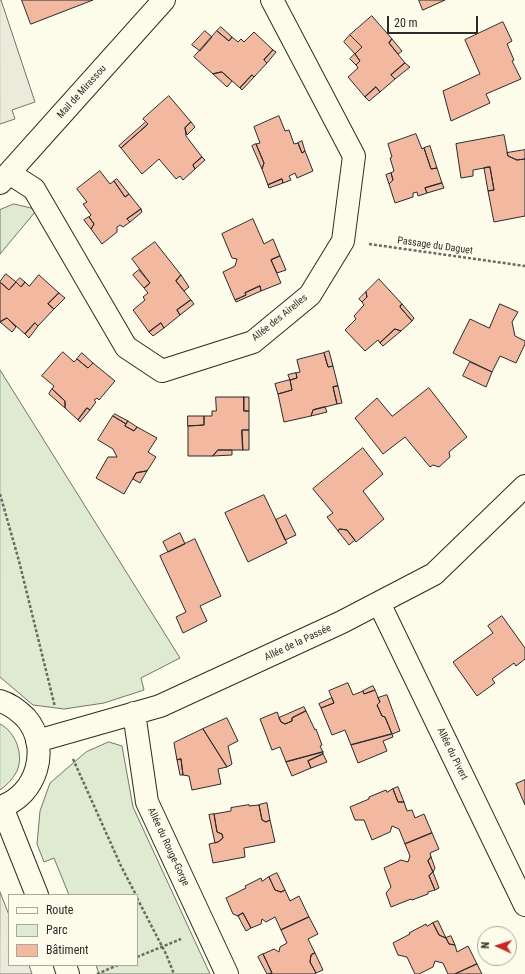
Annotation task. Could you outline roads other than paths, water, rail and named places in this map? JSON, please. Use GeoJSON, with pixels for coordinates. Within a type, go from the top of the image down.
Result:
{"type":"FeatureCollection","features":[{"type":"Feature","properties":{"kind":"street","name":"Mail de Mirassou"},"geometry":{"type":"LineString","coordinates":[[5,178],[164,0]]}},
{"type":"Feature","properties":{"kind":"street","name":"Allée des Airelles"},"geometry":{"type":"LineString","coordinates":[[5,178],[34,189],[126,348],[162,371],[253,342],[310,295],[343,241],[354,156],[272,0]]}},
{"type":"Feature","properties":{"kind":"street","name":"Allée de la Passée"},"geometry":{"type":"LineString","coordinates":[[37,741],[160,706],[342,622],[379,603],[434,574],[525,486]]}},
{"type":"Feature","properties":{"kind":"street","name":"Allée du Pivert"},"geometry":{"type":"LineString","coordinates":[[379,603],[520,882],[525,905]]}},
{"type":"Feature","properties":{"kind":"street"},"geometry":{"type":"LineString","coordinates":[[0,701],[20,712],[31,725],[37,741],[39,758],[36,773],[28,788],[16,799],[1,807],[37,894]]}},
{"type":"Feature","properties":{"kind":"street","name":"Allée du Rouge-Gorge"},"geometry":{"type":"LineString","coordinates":[[134,713],[147,802],[227,974]]}}]}
